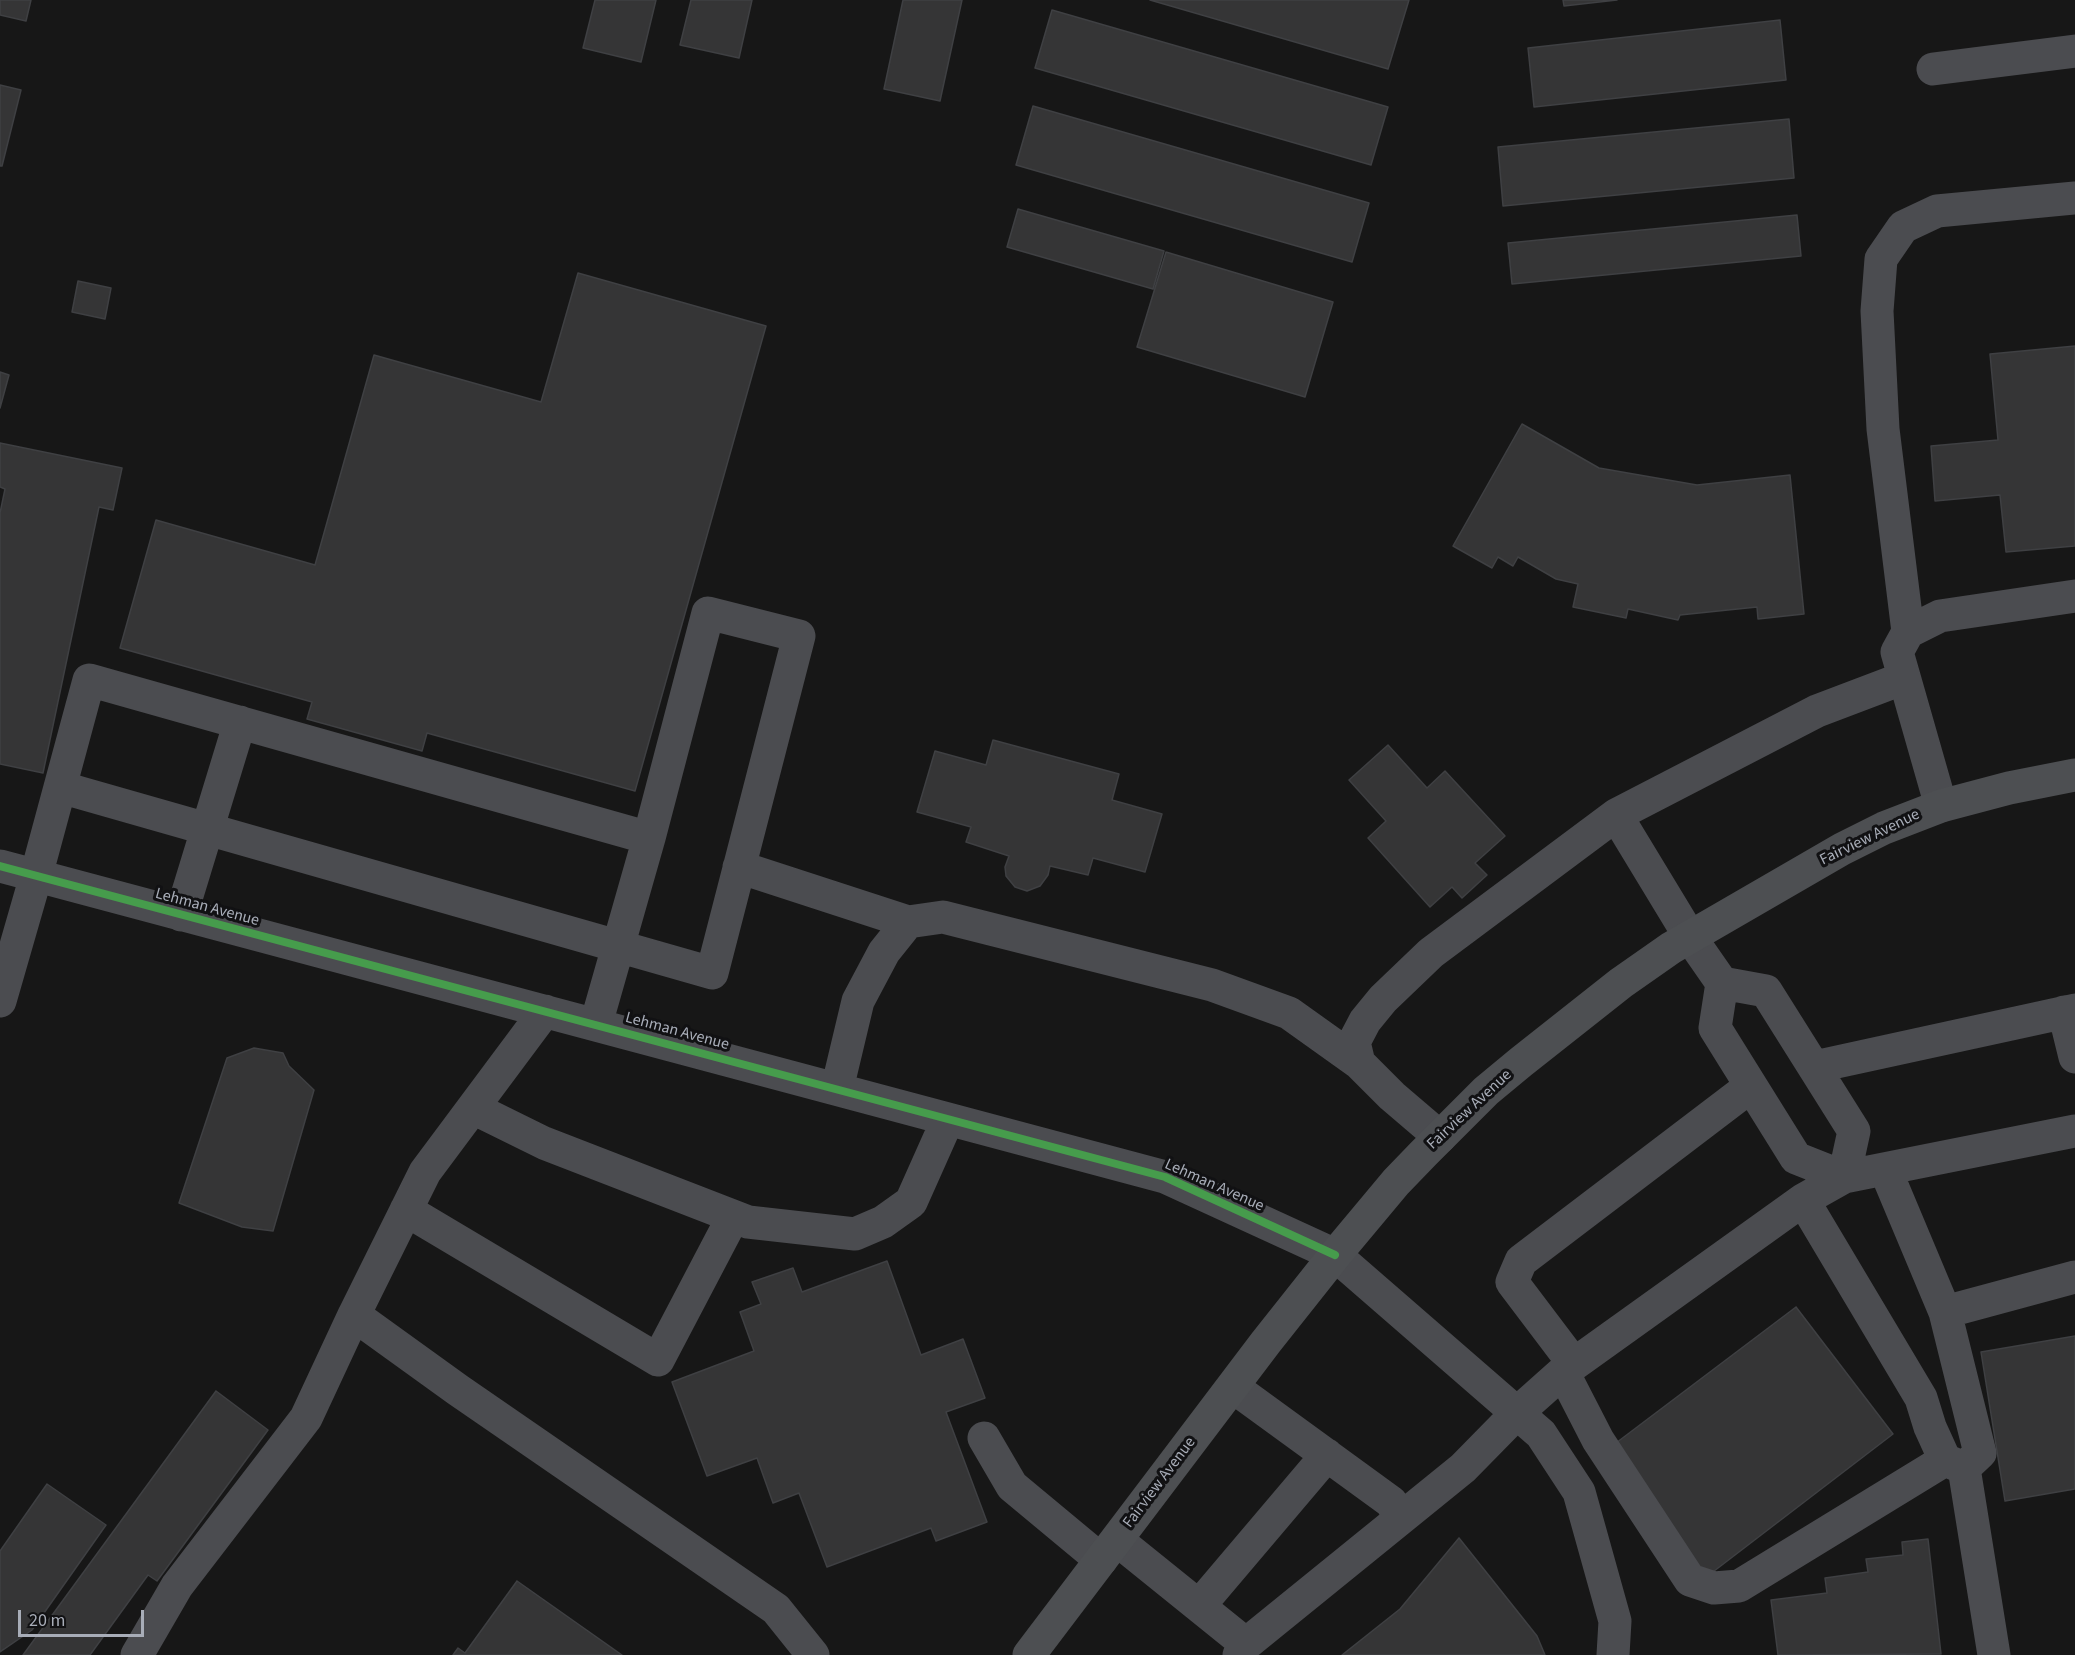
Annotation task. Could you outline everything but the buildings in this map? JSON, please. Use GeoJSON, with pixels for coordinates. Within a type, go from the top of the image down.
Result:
{"type":"FeatureCollection","features":[{"type":"Feature","properties":{"kind":"main road","name":"Fairview Avenue"},"geometry":{"type":"LineString","coordinates":[[1035,1653],[1109,1550],[1335,1255],[1396,1182],[1486,1091],[1565,1025],[1621,983],[1689,937],[1842,849],[1884,828],[1941,806],[2009,788],[2075,775]]}},
{"type":"Feature","properties":{"kind":"street"},"geometry":{"type":"LineString","coordinates":[[1933,69],[2075,51]]}},
{"type":"Feature","properties":{"kind":"street"},"geometry":{"type":"LineString","coordinates":[[1908,632],[1883,429],[1877,311],[1881,259],[1903,227],[1937,211],[2075,198]]}},
{"type":"Feature","properties":{"kind":"street"},"geometry":{"type":"LineString","coordinates":[[1941,806],[1897,652],[1908,632],[1940,616],[2075,596]]}},
{"type":"Feature","properties":{"kind":"street"},"geometry":{"type":"LineString","coordinates":[[60,787],[618,947],[712,973],[799,636],[708,613],[649,838],[618,947],[596,1024]]}},
{"type":"Feature","properties":{"kind":"street"},"geometry":{"type":"LineString","coordinates":[[1359,1063],[1354,1042],[1365,1021],[1383,999],[1431,953],[1616,814],[1817,711],[1904,678]]}},
{"type":"Feature","properties":{"kind":"street"},"geometry":{"type":"LineString","coordinates":[[0,1001],[7,949],[36,876],[89,680],[649,838]]}},
{"type":"Feature","properties":{"kind":"street"},"geometry":{"type":"LineString","coordinates":[[181,915],[240,722]]}},
{"type":"Feature","properties":{"kind":"street"},"geometry":{"type":"LineString","coordinates":[[1616,814],[1689,937],[1722,983],[1766,991],[1814,1067],[1854,1131],[1844,1177]]}},
{"type":"Feature","properties":{"kind":"street","name":"Lehman Avenue"},"geometry":{"type":"LineString","coordinates":[[0,866],[1165,1177],[1335,1255],[1540,1434],[1579,1492],[1615,1621],[1613,1655]]}},
{"type":"Feature","properties":{"kind":"street"},"geometry":{"type":"LineString","coordinates":[[739,867],[908,922],[943,917],[1212,984],[1288,1013],[1359,1063],[1392,1096],[1440,1137]]}},
{"type":"Feature","properties":{"kind":"street"},"geometry":{"type":"LineString","coordinates":[[837,1089],[858,1001],[884,952],[908,922]]}},
{"type":"Feature","properties":{"kind":"street"},"geometry":{"type":"LineString","coordinates":[[1722,983],[1715,1028],[1796,1158],[1844,1177]]}},
{"type":"Feature","properties":{"kind":"street"},"geometry":{"type":"LineString","coordinates":[[137,1655],[177,1586],[306,1418],[425,1172],[545,1011]]}},
{"type":"Feature","properties":{"kind":"street"},"geometry":{"type":"LineString","coordinates":[[1814,1067],[2069,1011],[2075,1057]]}},
{"type":"Feature","properties":{"kind":"street"},"geometry":{"type":"LineString","coordinates":[[1751,1086],[1521,1261],[1512,1282],[1569,1368],[1598,1440],[1690,1580],[1714,1588],[1739,1586],[1955,1464],[1980,1453],[1945,1312],[1885,1169]]}},
{"type":"Feature","properties":{"kind":"street"},"geometry":{"type":"LineString","coordinates":[[473,1108],[544,1143],[747,1222],[855,1234],[883,1222],[911,1202],[948,1119]]}},
{"type":"Feature","properties":{"kind":"street"},"geometry":{"type":"LineString","coordinates":[[984,1438],[1012,1486],[1199,1606],[1243,1650],[1463,1468],[1517,1413],[1569,1368],[1803,1200],[1844,1177],[2075,1131]]}},
{"type":"Feature","properties":{"kind":"street"},"geometry":{"type":"LineString","coordinates":[[1803,1200],[1921,1398],[1930,1427],[1955,1464],[1994,1655]]}},
{"type":"Feature","properties":{"kind":"street"},"geometry":{"type":"LineString","coordinates":[[406,1210],[658,1360],[733,1217]]}},
{"type":"Feature","properties":{"kind":"street"},"geometry":{"type":"LineString","coordinates":[[1945,1312],[2075,1277]]}},
{"type":"Feature","properties":{"kind":"street"},"geometry":{"type":"LineString","coordinates":[[354,1316],[776,1609],[813,1655]]}},
{"type":"Feature","properties":{"kind":"street"},"geometry":{"type":"LineString","coordinates":[[1233,1387],[1391,1502],[1401,1518]]}},
{"type":"Feature","properties":{"kind":"street"},"geometry":{"type":"LineString","coordinates":[[1199,1606],[1326,1455]]}},
{"type":"Feature","properties":{"kind":"cycle path"},"geometry":{"type":"LineString","coordinates":[[0,866],[1165,1177],[1335,1255]]}}]}
